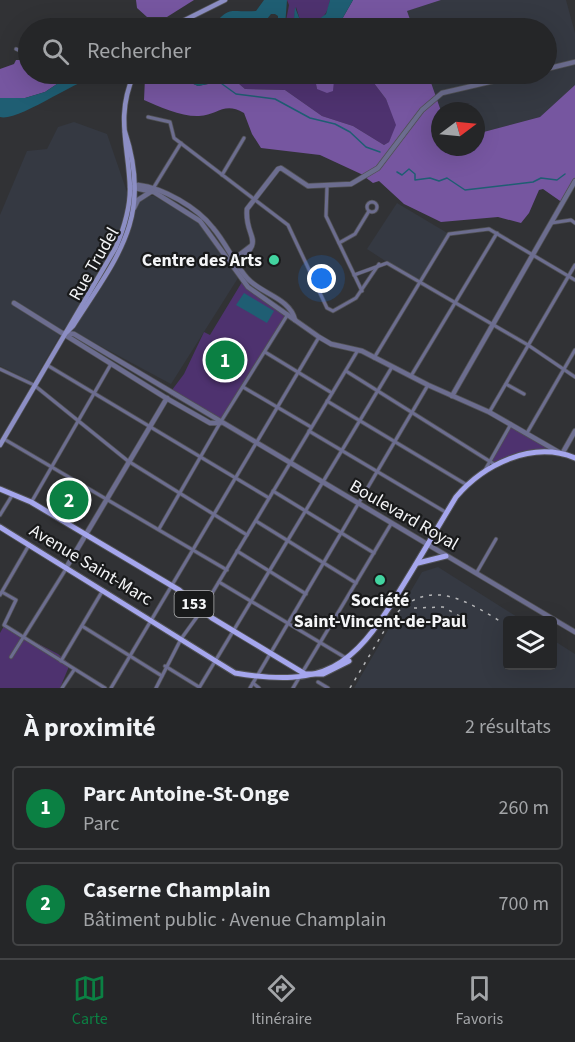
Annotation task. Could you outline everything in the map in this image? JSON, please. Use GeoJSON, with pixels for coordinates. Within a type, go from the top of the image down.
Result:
{"type":"FeatureCollection","features":[{"type":"Feature","properties":{"kind":"main road"},"geometry":{"type":"LineString","coordinates":[[190,18],[225,0]]}},
{"type":"Feature","properties":{"kind":"main road","name":"Rue Trudel"},"geometry":{"type":"LineString","coordinates":[[64,333],[73,326],[121,250],[130,230],[134,208],[124,131],[127,90],[130,84]]}},
{"type":"Feature","properties":{"kind":"main road","name":"Rue Trudel"},"geometry":{"type":"LineString","coordinates":[[0,445],[116,247],[126,220],[132,187]]}},
{"type":"Feature","properties":{"kind":"main road"},"geometry":{"type":"LineString","coordinates":[[310,683],[345,667],[370,639],[447,513],[467,485],[493,462],[515,456],[562,454],[575,458]]}},
{"type":"Feature","properties":{"kind":"main road","name":"153"},"geometry":{"type":"LineString","coordinates":[[0,489],[31,502],[86,534],[171,586],[202,610],[303,672]]}},
{"type":"Feature","properties":{"kind":"main road","name":"Avenue Saint-Marc"},"geometry":{"type":"LineString","coordinates":[[0,527],[215,662],[254,682],[294,686]]}},
{"type":"Feature","properties":{"kind":"main road"},"geometry":{"type":"LineString","coordinates":[[416,564],[432,557],[446,556]]}},
{"type":"Feature","properties":{"kind":"main road"},"geometry":{"type":"LineString","coordinates":[[303,672],[313,675],[323,674],[350,661]]}},
{"type":"Feature","properties":{"kind":"main road","name":"153"},"geometry":{"type":"LineString","coordinates":[[294,686],[302,685]]}},
{"type":"Feature","properties":{"kind":"street"},"geometry":{"type":"LineString","coordinates":[[557,66],[575,62]]}},
{"type":"Feature","properties":{"kind":"street"},"geometry":{"type":"LineString","coordinates":[[233,262],[248,255],[253,244],[247,214],[254,199],[274,172],[281,168],[308,186],[327,187],[351,184],[378,168],[422,110],[442,93],[481,84]]}},
{"type":"Feature","properties":{"kind":"street"},"geometry":{"type":"LineString","coordinates":[[148,117],[170,122],[171,132],[180,143],[288,225],[327,308],[333,311],[350,303],[362,291],[380,264]]}},
{"type":"Feature","properties":{"kind":"street"},"geometry":{"type":"LineString","coordinates":[[222,175],[244,138]]}},
{"type":"Feature","properties":{"kind":"street"},"geometry":{"type":"LineString","coordinates":[[134,208],[141,197],[153,189],[180,143]]}},
{"type":"Feature","properties":{"kind":"street"},"geometry":{"type":"LineString","coordinates":[[452,396],[575,181]]}},
{"type":"Feature","properties":{"kind":"street"},"geometry":{"type":"LineString","coordinates":[[132,187],[138,184],[153,189],[203,217],[233,262],[258,287],[290,312],[296,321],[320,338],[331,344],[358,350],[489,412],[562,454],[575,431]]}},
{"type":"Feature","properties":{"kind":"street"},"geometry":{"type":"LineString","coordinates":[[327,187],[326,216],[362,291]]}},
{"type":"Feature","properties":{"kind":"street"},"geometry":{"type":"LineString","coordinates":[[339,243],[355,234],[369,211]]}},
{"type":"Feature","properties":{"kind":"street"},"geometry":{"type":"LineString","coordinates":[[551,223],[571,220],[575,223]]}},
{"type":"Feature","properties":{"kind":"street"},"geometry":{"type":"LineString","coordinates":[[374,358],[449,234],[489,229],[575,280]]}},
{"type":"Feature","properties":{"kind":"street"},"geometry":{"type":"LineString","coordinates":[[411,376],[497,233]]}},
{"type":"Feature","properties":{"kind":"street"},"geometry":{"type":"LineString","coordinates":[[354,275],[387,263],[528,345],[575,377]]}},
{"type":"Feature","properties":{"kind":"street"},"geometry":{"type":"LineString","coordinates":[[489,412],[575,265]]}},
{"type":"Feature","properties":{"kind":"street","name":"Boulevard Royal"},"geometry":{"type":"LineString","coordinates":[[14,303],[64,333],[74,334],[166,398],[210,423],[220,423]]}},
{"type":"Feature","properties":{"kind":"street"},"geometry":{"type":"LineString","coordinates":[[158,530],[220,423],[290,312]]}},
{"type":"Feature","properties":{"kind":"street"},"geometry":{"type":"LineString","coordinates":[[111,688],[320,338]]}},
{"type":"Feature","properties":{"kind":"street"},"geometry":{"type":"LineString","coordinates":[[156,688],[165,666],[181,639],[202,610],[248,535],[358,350]]}},
{"type":"Feature","properties":{"kind":"street"},"geometry":{"type":"LineString","coordinates":[[527,433],[575,350]]}},
{"type":"Feature","properties":{"kind":"street"},"geometry":{"type":"LineString","coordinates":[[265,352],[332,393]]}},
{"type":"Feature","properties":{"kind":"street"},"geometry":{"type":"LineString","coordinates":[[31,502],[112,362]]}},
{"type":"Feature","properties":{"kind":"street","name":"Boulevard Royal"},"geometry":{"type":"LineString","coordinates":[[112,362],[170,393],[427,546],[477,572],[575,632]]}},
{"type":"Feature","properties":{"kind":"street"},"geometry":{"type":"LineString","coordinates":[[46,365],[269,498]]}},
{"type":"Feature","properties":{"kind":"street"},"geometry":{"type":"LineString","coordinates":[[165,666],[200,688],[392,367]]}},
{"type":"Feature","properties":{"kind":"street"},"geometry":{"type":"LineString","coordinates":[[0,369],[34,385],[128,461],[248,535]]}},
{"type":"Feature","properties":{"kind":"street"},"geometry":{"type":"LineString","coordinates":[[345,371],[493,462],[511,424]]}},
{"type":"Feature","properties":{"kind":"street"},"geometry":{"type":"LineString","coordinates":[[506,384],[524,394]]}},
{"type":"Feature","properties":{"kind":"street"},"geometry":{"type":"LineString","coordinates":[[250,688],[428,385]]}},
{"type":"Feature","properties":{"kind":"street"},"geometry":{"type":"LineString","coordinates":[[243,387],[342,451],[447,513]]}},
{"type":"Feature","properties":{"kind":"street"},"geometry":{"type":"LineString","coordinates":[[11,657],[170,393]]}},
{"type":"Feature","properties":{"kind":"street"},"geometry":{"type":"LineString","coordinates":[[327,401],[467,485]]}},
{"type":"Feature","properties":{"kind":"street"},"geometry":{"type":"LineString","coordinates":[[3,439],[226,570]]}},
{"type":"Feature","properties":{"kind":"street"},"geometry":{"type":"LineString","coordinates":[[273,491],[374,553]]}},
{"type":"Feature","properties":{"kind":"street"},"geometry":{"type":"LineString","coordinates":[[0,515],[13,494]]}},
{"type":"Feature","properties":{"kind":"street"},"geometry":{"type":"LineString","coordinates":[[256,521],[356,582]]}},
{"type":"Feature","properties":{"kind":"street"},"geometry":{"type":"LineString","coordinates":[[294,686],[391,524]]}},
{"type":"Feature","properties":{"kind":"street"},"geometry":{"type":"LineString","coordinates":[[477,572],[496,539]]}},
{"type":"Feature","properties":{"kind":"street"},"geometry":{"type":"LineString","coordinates":[[29,545],[1,593],[16,600],[4,625],[105,688]]}},
{"type":"Feature","properties":{"kind":"street"},"geometry":{"type":"LineString","coordinates":[[237,551],[306,594]]}},
{"type":"Feature","properties":{"kind":"street"},"geometry":{"type":"LineString","coordinates":[[219,582],[350,661]]}},
{"type":"Feature","properties":{"kind":"street"},"geometry":{"type":"LineString","coordinates":[[61,661],[103,590]]}},
{"type":"Feature","properties":{"kind":"street"},"geometry":{"type":"LineString","coordinates":[[82,626],[162,676]]}},
{"type":"Feature","properties":{"kind":"street"},"geometry":{"type":"LineString","coordinates":[[62,688],[74,670]]}},
{"type":"Feature","properties":{"kind":"street"},"geometry":{"type":"LineString","coordinates":[[318,681],[328,688]]}},
{"type":"Feature","properties":{"kind":"street","name":"Avenue Saint-Marc"},"geometry":{"type":"LineString","coordinates":[[254,682],[259,688]]}},
{"type":"Feature","properties":{"kind":"shaded area"},"geometry":{"type":"Polygon","coordinates":[[[136,0],[194,0],[167,17],[147,17],[137,8],[136,0]]]}},
{"type":"Feature","properties":{"kind":"shaded area"},"geometry":{"type":"Polygon","coordinates":[[[287,0],[330,0],[322,18],[299,18],[296,7],[294,18],[287,18],[289,5],[287,0]]]}},
{"type":"Feature","properties":{"kind":"shaded area"},"geometry":{"type":"Polygon","coordinates":[[[353,0],[441,0],[407,11],[409,18],[343,18],[353,0]]]}},
{"type":"Feature","properties":{"kind":"shaded area"},"geometry":{"type":"Polygon","coordinates":[[[441,0],[566,0],[575,33],[575,85],[540,117],[485,132],[485,102],[438,102],[432,84],[557,84],[557,18],[409,18],[406,11],[441,0]]]}},
{"type":"Feature","properties":{"kind":"shaded area"},"geometry":{"type":"Polygon","coordinates":[[[18,60],[18,84],[57,84],[45,92],[25,98],[0,98],[0,69],[18,60]]]}},
{"type":"Feature","properties":{"kind":"shaded area"},"geometry":{"type":"Polygon","coordinates":[[[145,84],[194,84],[198,86],[239,84],[245,89],[285,90],[322,116],[353,126],[384,145],[389,142],[396,125],[386,99],[375,84],[432,84],[438,102],[431,102],[431,156],[485,156],[485,132],[540,117],[575,85],[575,183],[563,203],[543,189],[539,190],[529,213],[521,223],[498,217],[441,222],[404,204],[379,181],[373,183],[361,174],[320,155],[261,148],[252,134],[244,113],[237,110],[226,108],[206,115],[193,116],[171,111],[144,100],[145,84]]]}},
{"type":"Feature","properties":{"kind":"shaded area"},"geometry":{"type":"Polygon","coordinates":[[[239,84],[316,84],[317,89],[324,84],[375,84],[386,99],[397,125],[389,142],[384,145],[353,126],[322,116],[285,90],[245,89],[239,84]]]}},
{"type":"Feature","properties":{"kind":"shaded area"},"geometry":{"type":"Polygon","coordinates":[[[316,84],[334,84],[333,91],[327,93],[317,89],[316,84]]]}},
{"type":"Feature","properties":{"kind":"shaded area"},"geometry":{"type":"Polygon","coordinates":[[[74,122],[107,134],[128,195],[154,196],[200,223],[238,278],[171,384],[65,327],[33,382],[0,366],[0,215],[27,151],[47,149],[58,127],[74,122]]]}},
{"type":"Feature","properties":{"kind":"shaded area"},"geometry":{"type":"Polygon","coordinates":[[[397,203],[449,234],[419,283],[367,249],[397,203]]]}},
{"type":"Feature","properties":{"kind":"shaded area"},"geometry":{"type":"Polygon","coordinates":[[[242,282],[288,314],[220,423],[169,394],[184,374],[204,332],[210,335],[242,282]]]}},
{"type":"Feature","properties":{"kind":"shaded area"},"geometry":{"type":"Polygon","coordinates":[[[511,424],[562,454],[515,456],[494,464],[491,460],[511,424]]]}},
{"type":"Feature","properties":{"kind":"shaded area"},"geometry":{"type":"Polygon","coordinates":[[[438,567],[516,616],[503,616],[503,670],[557,670],[557,643],[575,654],[575,688],[354,688],[422,572],[438,567]]]}},
{"type":"Feature","properties":{"kind":"shaded area"},"geometry":{"type":"Polygon","coordinates":[[[4,626],[58,654],[70,664],[60,688],[0,688],[0,633],[4,626]]]}},
{"type":"Feature","properties":{"kind":"water"},"geometry":{"type":"Polygon","coordinates":[[[264,0],[287,0],[286,18],[278,18],[275,14],[271,14],[268,18],[220,18],[231,11],[256,11],[264,0]]]}},
{"type":"Feature","properties":{"kind":"water"},"geometry":{"type":"Polygon","coordinates":[[[330,0],[353,0],[343,18],[320,18],[326,14],[330,0]]]}},
{"type":"Feature","properties":{"kind":"water"},"geometry":{"type":"Polygon","coordinates":[[[295,7],[299,18],[294,18],[295,7]]]}},
{"type":"Feature","properties":{"kind":"water"},"geometry":{"type":"Polygon","coordinates":[[[57,84],[77,84],[21,113],[0,117],[0,98],[25,98],[45,92],[57,84]]]}},
{"type":"Feature","properties":{"kind":"water"},"geometry":{"type":"Polygon","coordinates":[[[244,293],[274,311],[267,323],[236,305],[244,293]]]}},
{"type":"Feature","properties":{"kind":"waterway"},"geometry":{"type":"LineString","coordinates":[[222,84],[236,94],[275,99],[310,118],[335,124],[350,132],[366,147],[380,152]]}},
{"type":"Feature","properties":{"kind":"waterway"},"geometry":{"type":"LineString","coordinates":[[397,172],[402,175],[409,169],[415,174],[415,180],[430,178],[439,181],[447,178],[465,190],[533,182],[541,178],[557,180],[565,174]]}},
{"type":"Feature","properties":{"kind":"railway"},"geometry":{"type":"LineString","coordinates":[[350,688],[390,621],[404,606],[418,598],[433,595],[448,596],[477,608],[503,623]]}},
{"type":"Feature","properties":{"kind":"railway"},"geometry":{"type":"LineString","coordinates":[[414,608],[443,607],[467,620]]}},
{"type":"Feature","properties":{"kind":"place","name":"Centre des Arts"},"geometry":{"type":"Point","coordinates":[274,260]}},
{"type":"Feature","properties":{"kind":"place","name":"Parc Antoine-St-Onge"},"geometry":{"type":"Point","coordinates":[225,360]}},
{"type":"Feature","properties":{"kind":"place","name":"Caserne Champlain"},"geometry":{"type":"Point","coordinates":[69,500]}},
{"type":"Feature","properties":{"kind":"place","name":"Société Saint-Vincent-de-Paul"},"geometry":{"type":"Point","coordinates":[380,580]}}]}
